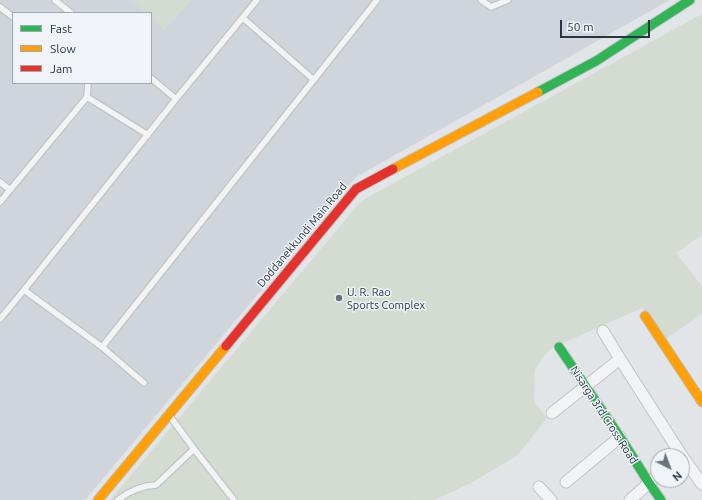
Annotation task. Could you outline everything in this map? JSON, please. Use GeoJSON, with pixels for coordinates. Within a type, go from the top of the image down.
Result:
{"type":"FeatureCollection","features":[{"type":"Feature","properties":{"kind":"street","name":"Doddanekkundi Main Road"},"geometry":{"type":"LineString","coordinates":[[98,500],[356,189],[596,61],[690,0]]}},
{"type":"Feature","properties":{"kind":"street"},"geometry":{"type":"LineString","coordinates":[[645,316],[702,402]]}},
{"type":"Feature","properties":{"kind":"street"},"geometry":{"type":"LineString","coordinates":[[603,331],[676,448]]}},
{"type":"Feature","properties":{"kind":"street","name":"Nisarga 3rd Cross Road"},"geometry":{"type":"LineString","coordinates":[[559,347],[661,500]]}},
{"type":"Feature","properties":{"kind":"street"},"geometry":{"type":"LineString","coordinates":[[552,413],[620,359]]}},
{"type":"Feature","properties":{"kind":"street"},"geometry":{"type":"LineString","coordinates":[[566,482],[620,437]]}},
{"type":"Feature","properties":{"kind":"street"},"geometry":{"type":"LineString","coordinates":[[690,468],[702,484]]}},
{"type":"Feature","properties":{"kind":"street"},"geometry":{"type":"LineString","coordinates":[[630,500],[649,483]]}},
{"type":"Feature","properties":{"kind":"street"},"geometry":{"type":"LineString","coordinates":[[539,487],[551,500]]}},
{"type":"Feature","properties":{"kind":"lane"},"geometry":{"type":"LineString","coordinates":[[55,0],[70,12]]}},
{"type":"Feature","properties":{"kind":"lane"},"geometry":{"type":"LineString","coordinates":[[0,319],[257,0]]}},
{"type":"Feature","properties":{"kind":"lane"},"geometry":{"type":"LineString","coordinates":[[102,347],[378,0]]}},
{"type":"Feature","properties":{"kind":"lane"},"geometry":{"type":"LineString","coordinates":[[481,0],[491,7],[508,0]]}},
{"type":"Feature","properties":{"kind":"lane"},"geometry":{"type":"LineString","coordinates":[[0,7],[12,16]]}},
{"type":"Feature","properties":{"kind":"lane"},"geometry":{"type":"LineString","coordinates":[[243,18],[314,80]]}},
{"type":"Feature","properties":{"kind":"lane"},"geometry":{"type":"LineString","coordinates":[[152,79],[176,99]]}},
{"type":"Feature","properties":{"kind":"lane"},"geometry":{"type":"LineString","coordinates":[[0,202],[87,97],[88,84]]}},
{"type":"Feature","properties":{"kind":"lane"},"geometry":{"type":"LineString","coordinates":[[87,97],[148,135]]}},
{"type":"Feature","properties":{"kind":"lane"},"geometry":{"type":"LineString","coordinates":[[0,182],[10,190]]}},
{"type":"Feature","properties":{"kind":"lane"},"geometry":{"type":"LineString","coordinates":[[24,290],[102,347],[144,383]]}},
{"type":"Feature","properties":{"kind":"lane"},"geometry":{"type":"LineString","coordinates":[[169,415],[234,500]]}},
{"type":"Feature","properties":{"kind":"lane"},"geometry":{"type":"LineString","coordinates":[[118,500],[137,488],[156,485],[194,449]]}},
{"type":"Feature","properties":{"kind":"shaded area"},"geometry":{"type":"Polygon","coordinates":[[[0,0],[670,0],[356,177],[85,500],[0,500],[0,0]]]}},
{"type":"Feature","properties":{"kind":"shaded area"},"geometry":{"type":"Polygon","coordinates":[[[131,0],[192,0],[164,30],[152,19],[152,12],[144,12],[131,0]]]}},
{"type":"Feature","properties":{"kind":"shaded area"},"geometry":{"type":"Polygon","coordinates":[[[702,14],[702,235],[676,253],[702,286],[702,314],[666,339],[642,308],[552,348],[543,357],[535,370],[534,402],[547,418],[517,456],[471,483],[435,500],[110,500],[361,201],[702,14]]]}},
{"type":"Feature","properties":{"kind":"traffic: fast"},"geometry":{"type":"LineString","coordinates":[[538,92],[596,61],[690,0]]}},
{"type":"Feature","properties":{"kind":"traffic: fast"},"geometry":{"type":"LineString","coordinates":[[559,347],[661,500]]}},
{"type":"Feature","properties":{"kind":"traffic: slow"},"geometry":{"type":"LineString","coordinates":[[393,169],[538,92]]}},
{"type":"Feature","properties":{"kind":"traffic: slow"},"geometry":{"type":"LineString","coordinates":[[645,316],[702,402]]}},
{"type":"Feature","properties":{"kind":"traffic: slow"},"geometry":{"type":"LineString","coordinates":[[98,500],[226,346]]}},
{"type":"Feature","properties":{"kind":"traffic: jam"},"geometry":{"type":"LineString","coordinates":[[226,346],[356,189],[393,169]]}},
{"type":"Feature","properties":{"kind":"place","name":"U. R. Rao Sports Complex"},"geometry":{"type":"Point","coordinates":[339,298]}}]}
